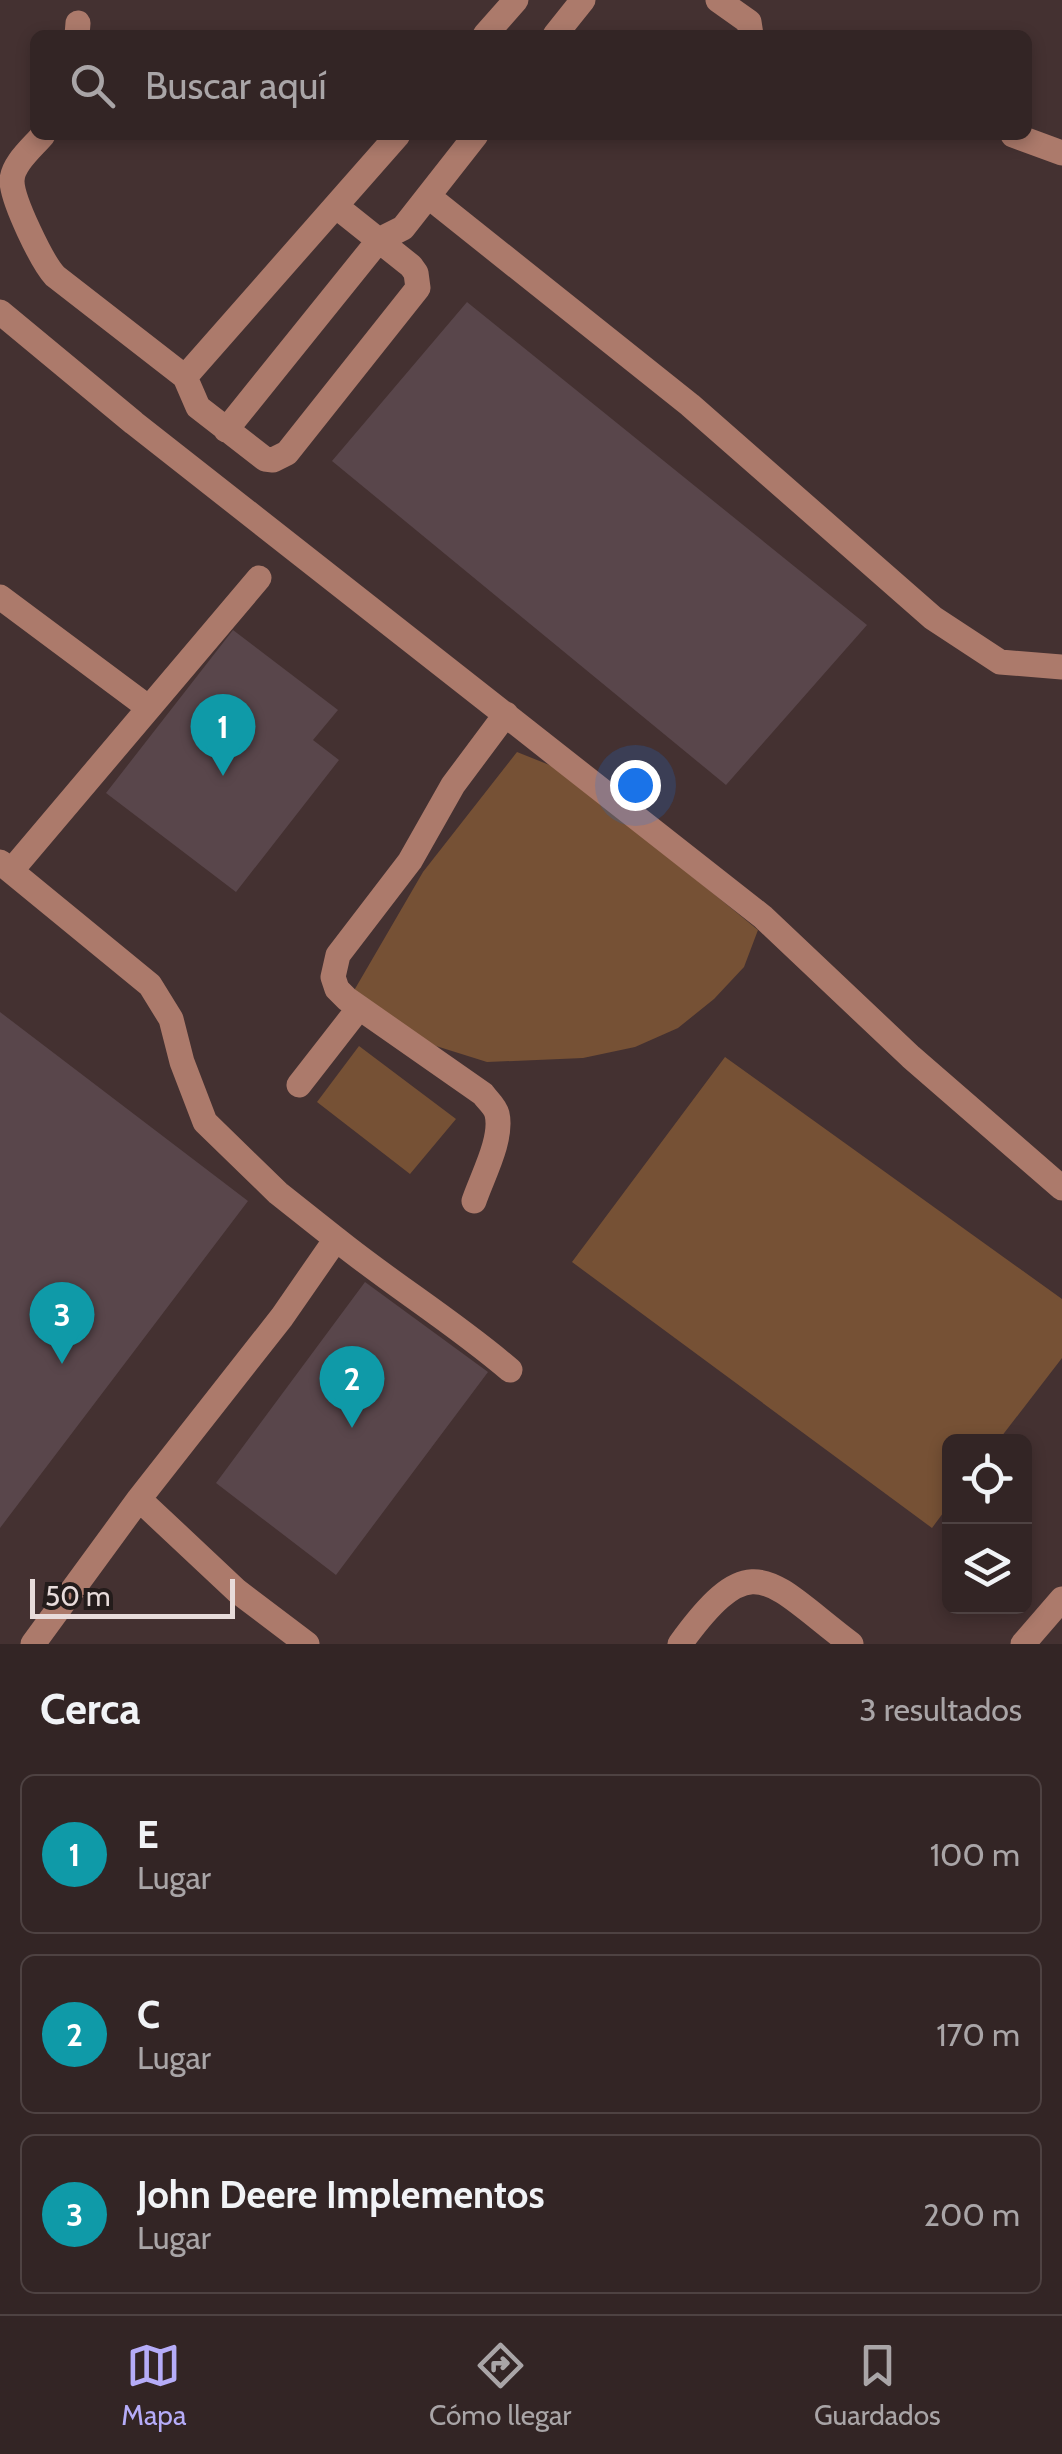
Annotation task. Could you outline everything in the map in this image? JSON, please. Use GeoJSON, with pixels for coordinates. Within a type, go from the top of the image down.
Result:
{"type":"FeatureCollection","features":[{"type":"Feature","properties":{"kind":"lane"},"geometry":{"type":"LineString","coordinates":[[489,30],[516,0]]}},
{"type":"Feature","properties":{"kind":"lane"},"geometry":{"type":"LineString","coordinates":[[560,30],[583,0]]}},
{"type":"Feature","properties":{"kind":"lane"},"geometry":{"type":"LineString","coordinates":[[718,0],[752,19]]}},
{"type":"Feature","properties":{"kind":"lane"},"geometry":{"type":"LineString","coordinates":[[39,140],[15,167],[11,182],[42,262],[185,377],[193,401],[226,430],[258,456],[273,460],[281,458],[418,288],[416,272],[337,207]]}},
{"type":"Feature","properties":{"kind":"lane"},"geometry":{"type":"LineString","coordinates":[[185,377],[394,140]]}},
{"type":"Feature","properties":{"kind":"lane"},"geometry":{"type":"LineString","coordinates":[[226,430],[378,240],[403,228],[472,140]]}},
{"type":"Feature","properties":{"kind":"lane"},"geometry":{"type":"LineString","coordinates":[[1027,140],[1062,152]]}},
{"type":"Feature","properties":{"kind":"lane"},"geometry":{"type":"LineString","coordinates":[[428,196],[690,404],[933,618],[1000,662],[1062,667]]}},
{"type":"Feature","properties":{"kind":"lane"},"geometry":{"type":"LineString","coordinates":[[0,312],[763,917],[912,1057],[1062,1188]]}},
{"type":"Feature","properties":{"kind":"lane"},"geometry":{"type":"LineString","coordinates":[[259,578],[6,867],[150,986],[171,1019],[182,1062],[206,1122],[278,1193],[368,1265],[458,1326],[510,1370]]}},
{"type":"Feature","properties":{"kind":"lane"},"geometry":{"type":"LineString","coordinates":[[0,597],[148,708]]}},
{"type":"Feature","properties":{"kind":"lane"},"geometry":{"type":"LineString","coordinates":[[474,1201],[496,1136],[498,1117],[493,1106],[337,989],[334,965],[410,861],[453,785],[506,714]]}},
{"type":"Feature","properties":{"kind":"lane"},"geometry":{"type":"LineString","coordinates":[[299,1086],[359,1008]]}},
{"type":"Feature","properties":{"kind":"lane"},"geometry":{"type":"LineString","coordinates":[[33,1644],[336,1239]]}},
{"type":"Feature","properties":{"kind":"lane"},"geometry":{"type":"LineString","coordinates":[[139,1499],[238,1590],[307,1644]]}},
{"type":"Feature","properties":{"kind":"lane"},"geometry":{"type":"LineString","coordinates":[[680,1644],[716,1598],[730,1587],[751,1580],[780,1590],[851,1644]]}},
{"type":"Feature","properties":{"kind":"lane"},"geometry":{"type":"LineString","coordinates":[[1023,1644],[1062,1599]]}},
{"type":"Feature","properties":{"kind":"shaded area"},"geometry":{"type":"Polygon","coordinates":[[[517,752],[562,770],[758,930],[744,967],[714,999],[678,1028],[635,1047],[583,1058],[487,1062],[436,1046],[352,994],[423,872],[517,752]]]}},
{"type":"Feature","properties":{"kind":"shaded area"},"geometry":{"type":"Polygon","coordinates":[[[359,1046],[456,1119],[410,1174],[317,1102],[359,1046]]]}},
{"type":"Feature","properties":{"kind":"shaded area"},"geometry":{"type":"Polygon","coordinates":[[[725,1057],[1062,1299],[1062,1358],[1003,1434],[942,1434],[942,1514],[932,1528],[572,1262],[725,1057]]]}},
{"type":"Feature","properties":{"kind":"building"},"geometry":{"type":"Polygon","coordinates":[[[467,302],[867,625],[726,785],[332,461],[467,302]]]}},
{"type":"Feature","properties":{"kind":"building"},"geometry":{"type":"Polygon","coordinates":[[[233,630],[338,710],[313,740],[339,760],[236,892],[106,793],[233,630]]]}},
{"type":"Feature","properties":{"kind":"building"},"geometry":{"type":"Polygon","coordinates":[[[0,1012],[248,1201],[0,1528],[0,1012]]]}},
{"type":"Feature","properties":{"kind":"building"},"geometry":{"type":"Polygon","coordinates":[[[365,1282],[488,1372],[336,1575],[216,1483],[365,1282]]]}},
{"type":"Feature","properties":{"kind":"place","name":"E"},"geometry":{"type":"Point","coordinates":[223,776]}},
{"type":"Feature","properties":{"kind":"place","name":"John Deere Implementos"},"geometry":{"type":"Point","coordinates":[62,1364]}},
{"type":"Feature","properties":{"kind":"place","name":"C"},"geometry":{"type":"Point","coordinates":[352,1428]}}]}
